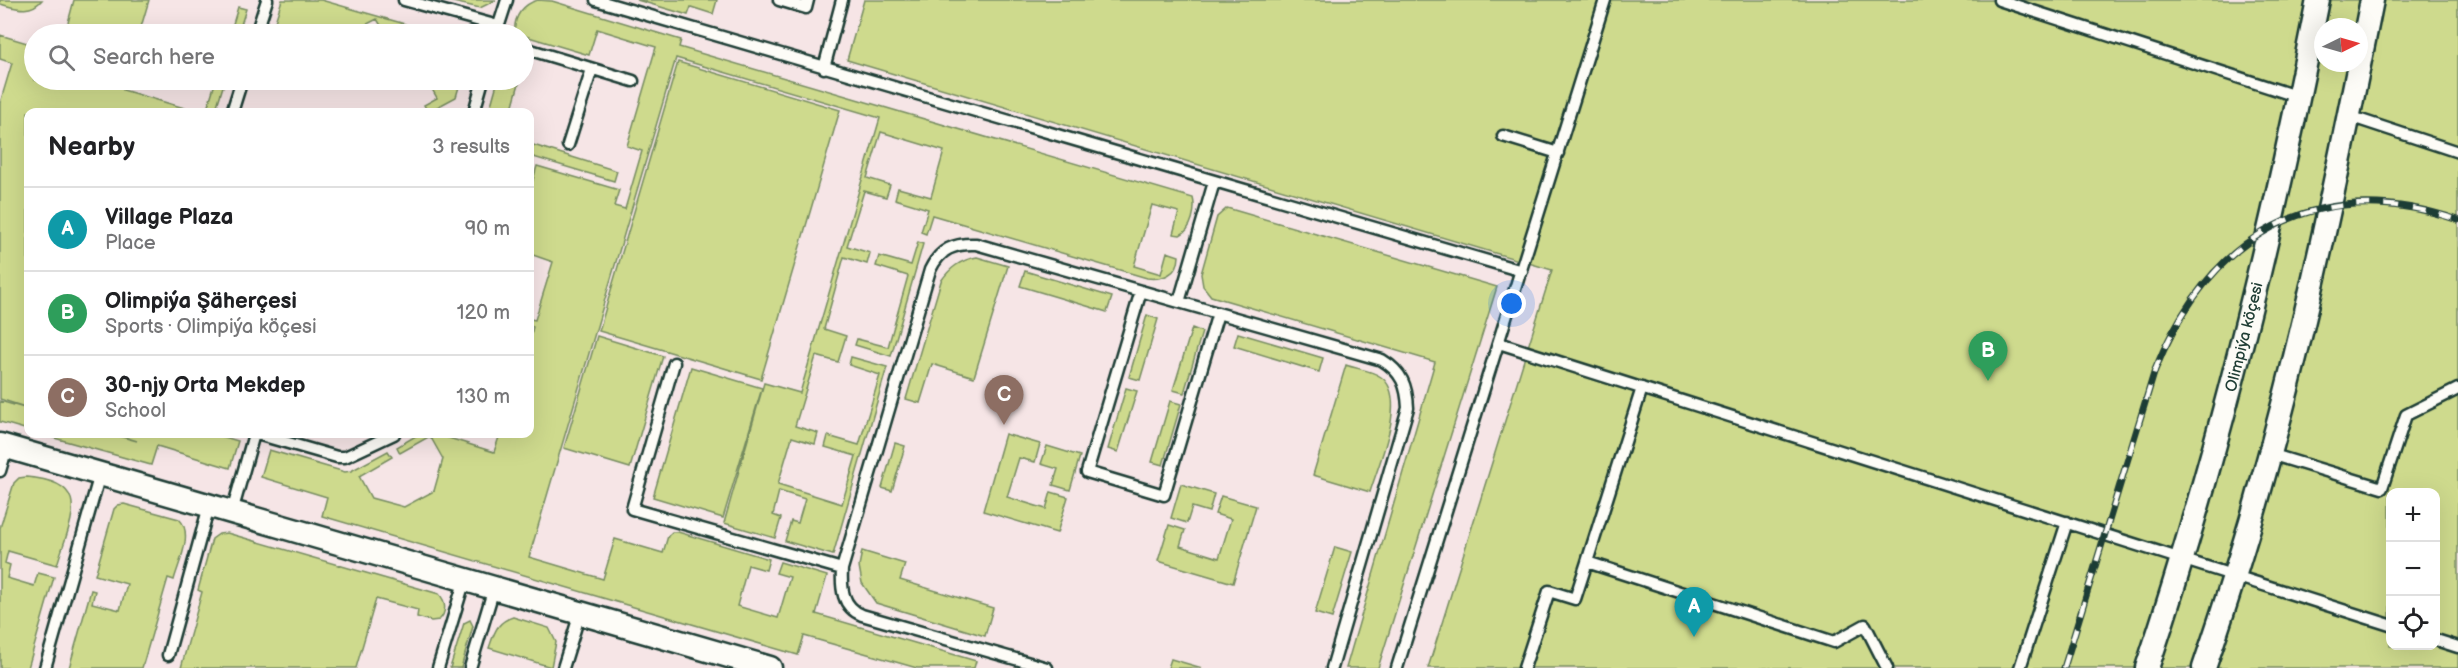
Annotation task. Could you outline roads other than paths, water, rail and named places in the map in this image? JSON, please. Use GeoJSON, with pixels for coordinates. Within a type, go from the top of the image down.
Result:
{"type":"FeatureCollection","features":[{"type":"Feature","properties":{"kind":"street","name":"Olimpiýa köçesi"},"geometry":{"type":"LineString","coordinates":[[2147,668],[2184,558],[2246,330],[2299,97],[2318,0]]}},
{"type":"Feature","properties":{"kind":"street"},"geometry":{"type":"LineString","coordinates":[[2204,668],[2235,576],[2270,454],[2349,116],[2372,0]]}},
{"type":"Feature","properties":{"kind":"street"},"geometry":{"type":"LineString","coordinates":[[3,446],[761,667]]}},
{"type":"Feature","properties":{"kind":"lane"},"geometry":{"type":"LineString","coordinates":[[259,24],[267,0]]}},
{"type":"Feature","properties":{"kind":"lane"},"geometry":{"type":"LineString","coordinates":[[404,0],[478,24]]}},
{"type":"Feature","properties":{"kind":"lane"},"geometry":{"type":"LineString","coordinates":[[499,24],[507,0]]}},
{"type":"Feature","properties":{"kind":"lane"},"geometry":{"type":"LineString","coordinates":[[596,0],[1522,271]]}},
{"type":"Feature","properties":{"kind":"lane"},"geometry":{"type":"LineString","coordinates":[[779,0],[806,8],[808,0]]}},
{"type":"Feature","properties":{"kind":"lane"},"geometry":{"type":"LineString","coordinates":[[824,68],[842,0]]}},
{"type":"Feature","properties":{"kind":"lane"},"geometry":{"type":"LineString","coordinates":[[1397,668],[1605,0]]}},
{"type":"Feature","properties":{"kind":"lane"},"geometry":{"type":"LineString","coordinates":[[1999,0],[2299,97]]}},
{"type":"Feature","properties":{"kind":"lane"},"geometry":{"type":"LineString","coordinates":[[534,51],[633,81]]}},
{"type":"Feature","properties":{"kind":"lane"},"geometry":{"type":"LineString","coordinates":[[568,145],[592,69]]}},
{"type":"Feature","properties":{"kind":"lane"},"geometry":{"type":"LineString","coordinates":[[233,108],[239,90]]}},
{"type":"Feature","properties":{"kind":"lane"},"geometry":{"type":"LineString","coordinates":[[475,108],[480,90]]}},
{"type":"Feature","properties":{"kind":"lane"},"geometry":{"type":"LineString","coordinates":[[2349,116],[2458,152]]}},
{"type":"Feature","properties":{"kind":"lane"},"geometry":{"type":"LineString","coordinates":[[1503,136],[1558,153]]}},
{"type":"Feature","properties":{"kind":"lane"},"geometry":{"type":"LineString","coordinates":[[1179,302],[1214,182]]}},
{"type":"Feature","properties":{"kind":"lane"},"geometry":{"type":"LineString","coordinates":[[1047,668],[856,612],[844,598],[842,568],[930,270],[942,252],[957,244],[976,244],[1382,360],[1398,372],[1405,383],[1408,408],[1332,668]]}},
{"type":"Feature","properties":{"kind":"lane"},"geometry":{"type":"LineString","coordinates":[[1141,291],[1087,472],[1164,495],[1218,313]]}},
{"type":"Feature","properties":{"kind":"lane"},"geometry":{"type":"LineString","coordinates":[[1499,343],[2386,623]]}},
{"type":"Feature","properties":{"kind":"lane"},"geometry":{"type":"LineString","coordinates":[[674,363],[632,509],[842,568]]}},
{"type":"Feature","properties":{"kind":"lane"},"geometry":{"type":"LineString","coordinates":[[1524,668],[1548,591],[1575,599],[1642,388]]}},
{"type":"Feature","properties":{"kind":"lane"},"geometry":{"type":"LineString","coordinates":[[2270,454],[2382,488],[2406,415],[2458,389]]}},
{"type":"Feature","properties":{"kind":"lane"},"geometry":{"type":"LineString","coordinates":[[232,512],[254,438]]}},
{"type":"Feature","properties":{"kind":"lane"},"geometry":{"type":"LineString","coordinates":[[271,438],[345,457],[385,438]]}},
{"type":"Feature","properties":{"kind":"lane"},"geometry":{"type":"LineString","coordinates":[[0,471],[3,446]]}},
{"type":"Feature","properties":{"kind":"lane"},"geometry":{"type":"LineString","coordinates":[[45,668],[100,474]]}},
{"type":"Feature","properties":{"kind":"lane"},"geometry":{"type":"LineString","coordinates":[[168,655],[210,506]]}},
{"type":"Feature","properties":{"kind":"lane"},"geometry":{"type":"LineString","coordinates":[[2020,668],[2067,522]]}},
{"type":"Feature","properties":{"kind":"lane"},"geometry":{"type":"LineString","coordinates":[[1587,562],[1834,642],[1865,625],[1887,668]]}},
{"type":"Feature","properties":{"kind":"lane"},"geometry":{"type":"LineString","coordinates":[[438,668],[465,579]]}},
{"type":"Feature","properties":{"kind":"lane"},"geometry":{"type":"LineString","coordinates":[[470,668],[494,588]]}},
{"type":"Feature","properties":{"kind":"lane"},"geometry":{"type":"LineString","coordinates":[[563,668],[580,613]]}},
{"type":"Feature","properties":{"kind":"lane"},"geometry":{"type":"LineString","coordinates":[[2440,641],[2458,647]]}},
{"type":"Feature","properties":{"kind":"railway"},"geometry":{"type":"LineString","coordinates":[[2064,668],[2155,370],[2178,323],[2205,283],[2237,251],[2274,226],[2314,211],[2358,204],[2406,207],[2458,220]]}},
{"type":"Feature","properties":{"kind":"place","name":"Olimpiýa Şäherçesi"},"geometry":{"type":"Point","coordinates":[1988,381]}},
{"type":"Feature","properties":{"kind":"place","name":"30-njy Orta Mekdep"},"geometry":{"type":"Point","coordinates":[1004,425]}},
{"type":"Feature","properties":{"kind":"place","name":"Village Plaza"},"geometry":{"type":"Point","coordinates":[1694,637]}}]}
